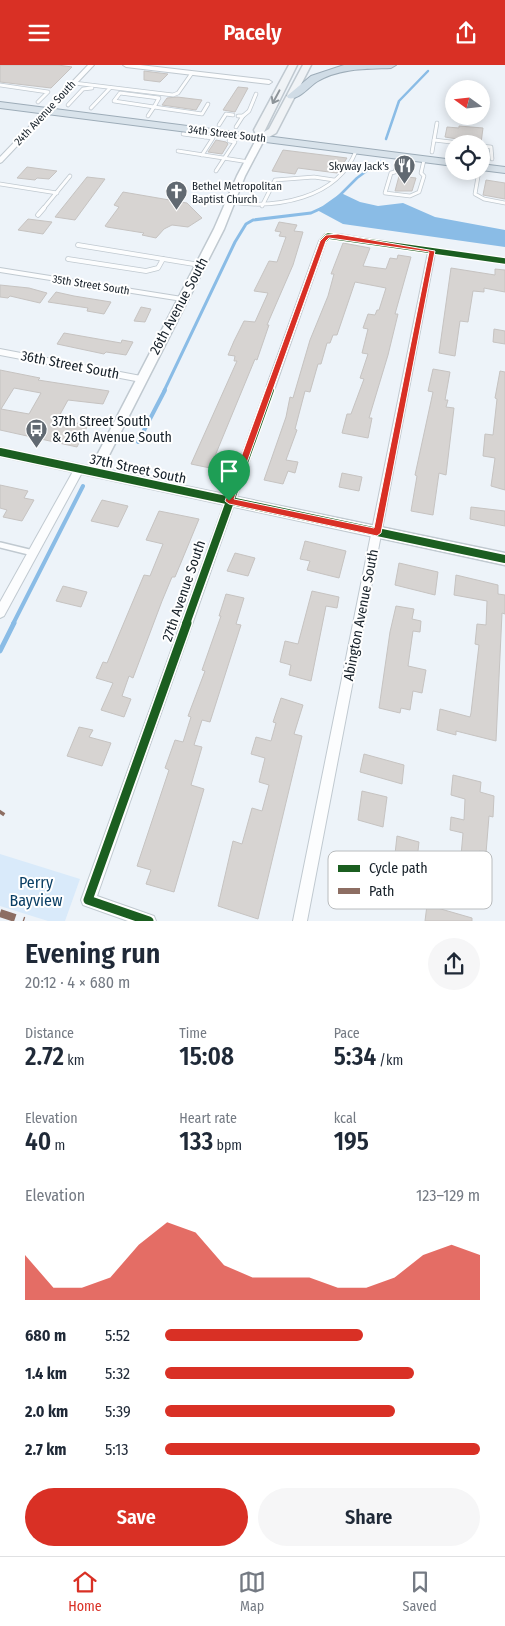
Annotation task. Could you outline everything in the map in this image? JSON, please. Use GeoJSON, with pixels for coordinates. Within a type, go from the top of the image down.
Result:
{"type":"FeatureCollection","features":[{"type":"Feature","properties":{"kind":"highway"},"geometry":{"type":"LineString","coordinates":[[311,65],[328,68],[391,65]]}},
{"type":"Feature","properties":{"kind":"highway"},"geometry":{"type":"LineString","coordinates":[[292,96],[313,77],[334,69],[360,66]]}},
{"type":"Feature","properties":{"kind":"highway","name":"34th Street South"},"geometry":{"type":"LineString","coordinates":[[0,97],[38,102],[50,107],[68,105],[92,109],[151,112],[219,125],[234,131]]}},
{"type":"Feature","properties":{"kind":"highway","name":"34th Street South"},"geometry":{"type":"LineString","coordinates":[[0,105],[50,107],[206,135],[234,131],[399,156],[445,155]]}},
{"type":"Feature","properties":{"kind":"highway","name":"34th Street South"},"geometry":{"type":"LineString","coordinates":[[260,134],[273,131],[428,156],[445,161]]}},
{"type":"Feature","properties":{"kind":"highway"},"geometry":{"type":"LineString","coordinates":[[490,159],[505,161]]}},
{"type":"Feature","properties":{"kind":"highway"},"geometry":{"type":"LineString","coordinates":[[490,168],[505,170]]}},
{"type":"Feature","properties":{"kind":"main road","name":"26th Avenue South"},"geometry":{"type":"LineString","coordinates":[[260,134],[293,65]]}},
{"type":"Feature","properties":{"kind":"main road"},"geometry":{"type":"LineString","coordinates":[[273,131],[307,65]]}},
{"type":"Feature","properties":{"kind":"street","name":"24th Avenue South"},"geometry":{"type":"LineString","coordinates":[[0,161],[91,65]]}},
{"type":"Feature","properties":{"kind":"street"},"geometry":{"type":"LineString","coordinates":[[126,65],[269,82]]}},
{"type":"Feature","properties":{"kind":"street","name":"26th Avenue South"},"geometry":{"type":"LineString","coordinates":[[94,472],[200,265],[249,162],[260,134]]}},
{"type":"Feature","properties":{"kind":"street","name":"27th Avenue South"},"geometry":{"type":"LineString","coordinates":[[149,921],[88,900],[323,241],[328,236],[338,236],[432,251]]}},
{"type":"Feature","properties":{"kind":"street"},"geometry":{"type":"LineString","coordinates":[[432,251],[505,261]]}},
{"type":"Feature","properties":{"kind":"street","name":"Abington Avenue South"},"geometry":{"type":"LineString","coordinates":[[300,921],[432,251]]}},
{"type":"Feature","properties":{"kind":"street","name":"35th Street South"},"geometry":{"type":"LineString","coordinates":[[0,270],[182,299]]}},
{"type":"Feature","properties":{"kind":"street","name":"36th Street South"},"geometry":{"type":"LineString","coordinates":[[0,352],[141,379]]}},
{"type":"Feature","properties":{"kind":"street","name":"37th Street South"},"geometry":{"type":"LineString","coordinates":[[0,452],[505,559]]}},
{"type":"Feature","properties":{"kind":"street"},"geometry":{"type":"LineString","coordinates":[[0,613],[80,469]]}},
{"type":"Feature","properties":{"kind":"lane"},"geometry":{"type":"LineString","coordinates":[[68,105],[85,88],[173,95],[178,93],[192,73]]}},
{"type":"Feature","properties":{"kind":"lane"},"geometry":{"type":"LineString","coordinates":[[74,83],[108,89]]}},
{"type":"Feature","properties":{"kind":"lane"},"geometry":{"type":"LineString","coordinates":[[0,85],[48,92],[38,102]]}},
{"type":"Feature","properties":{"kind":"lane"},"geometry":{"type":"LineString","coordinates":[[92,109],[108,89]]}},
{"type":"Feature","properties":{"kind":"lane"},"geometry":{"type":"LineString","coordinates":[[151,112],[160,98],[120,93],[114,101],[146,106],[151,112],[202,114],[208,104]]}},
{"type":"Feature","properties":{"kind":"lane"},"geometry":{"type":"LineString","coordinates":[[216,171],[235,142],[229,141],[243,116],[249,111],[256,94]]}},
{"type":"Feature","properties":{"kind":"lane"},"geometry":{"type":"LineString","coordinates":[[219,125],[226,114],[233,115]]}},
{"type":"Feature","properties":{"kind":"lane"},"geometry":{"type":"LineString","coordinates":[[238,116],[243,116]]}},
{"type":"Feature","properties":{"kind":"lane"},"geometry":{"type":"LineString","coordinates":[[399,156],[395,172],[392,173],[385,193],[410,196],[420,192],[424,176],[421,173],[434,140],[437,123]]}},
{"type":"Feature","properties":{"kind":"lane"},"geometry":{"type":"LineString","coordinates":[[183,135],[206,135],[213,138],[202,155]]}},
{"type":"Feature","properties":{"kind":"lane"},"geometry":{"type":"LineString","coordinates":[[434,140],[445,141]]}},
{"type":"Feature","properties":{"kind":"lane"},"geometry":{"type":"LineString","coordinates":[[178,151],[249,162]]}},
{"type":"Feature","properties":{"kind":"lane"},"geometry":{"type":"LineString","coordinates":[[230,202],[262,206],[316,193],[330,186],[352,163],[356,151]]}},
{"type":"Feature","properties":{"kind":"lane"},"geometry":{"type":"LineString","coordinates":[[38,215],[70,176]]}},
{"type":"Feature","properties":{"kind":"lane"},"geometry":{"type":"LineString","coordinates":[[262,206],[275,179],[297,180],[314,177],[334,180]]}},
{"type":"Feature","properties":{"kind":"lane"},"geometry":{"type":"LineString","coordinates":[[477,180],[475,194],[484,199],[505,203]]}},
{"type":"Feature","properties":{"kind":"lane"},"geometry":{"type":"LineString","coordinates":[[0,184],[57,193]]}},
{"type":"Feature","properties":{"kind":"lane"},"geometry":{"type":"LineString","coordinates":[[78,245],[200,265]]}},
{"type":"Feature","properties":{"kind":"lane"},"geometry":{"type":"LineString","coordinates":[[68,259],[146,271],[158,268],[163,259]]}},
{"type":"Feature","properties":{"kind":"lane"},"geometry":{"type":"LineString","coordinates":[[0,545],[33,553]]}},
{"type":"Feature","properties":{"kind":"green space","name":"Perry Bayview"},"geometry":{"type":"Polygon","coordinates":[[[0,854],[80,879],[65,921],[48,921],[0,906],[0,854]]]}},
{"type":"Feature","properties":{"kind":"water"},"geometry":{"type":"Polygon","coordinates":[[[341,193],[360,202],[378,206],[403,203],[435,217],[505,230],[505,247],[343,224],[317,210],[341,193]]]}},
{"type":"Feature","properties":{"kind":"building"},"geometry":{"type":"Polygon","coordinates":[[[0,65],[58,65],[72,67],[51,88],[0,82],[0,65]]]}},
{"type":"Feature","properties":{"kind":"building"},"geometry":{"type":"Polygon","coordinates":[[[144,71],[168,74],[160,82],[144,80],[144,71]]]}},
{"type":"Feature","properties":{"kind":"building"},"geometry":{"type":"Polygon","coordinates":[[[238,87],[248,88],[235,112],[223,110],[238,87]]]}},
{"type":"Feature","properties":{"kind":"building"},"geometry":{"type":"Polygon","coordinates":[[[177,97],[202,100],[196,110],[162,105],[167,98],[177,97]]]}},
{"type":"Feature","properties":{"kind":"building"},"geometry":{"type":"Polygon","coordinates":[[[459,126],[483,128],[482,135],[445,135],[447,127],[459,128],[459,126]]]}},
{"type":"Feature","properties":{"kind":"building"},"geometry":{"type":"Polygon","coordinates":[[[216,140],[228,144],[222,154],[208,152],[216,140]]]}},
{"type":"Feature","properties":{"kind":"building"},"geometry":{"type":"Polygon","coordinates":[[[283,150],[347,158],[337,173],[298,168],[295,174],[272,171],[283,150]]]}},
{"type":"Feature","properties":{"kind":"building"},"geometry":{"type":"Polygon","coordinates":[[[27,167],[57,171],[49,179],[17,178],[27,167]]]}},
{"type":"Feature","properties":{"kind":"building"},"geometry":{"type":"Polygon","coordinates":[[[399,176],[416,178],[412,191],[395,191],[399,176]]]}},
{"type":"Feature","properties":{"kind":"building"},"geometry":{"type":"Polygon","coordinates":[[[87,177],[105,179],[75,220],[55,217],[87,177]]]}},
{"type":"Feature","properties":{"kind":"building"},"geometry":{"type":"Polygon","coordinates":[[[486,180],[505,183],[505,199],[483,195],[486,180]]]}},
{"type":"Feature","properties":{"kind":"building","name":"Bethel Metropolitan Baptist Church"},"geometry":{"type":"Polygon","coordinates":[[[123,192],[187,203],[202,218],[188,227],[172,225],[164,229],[156,238],[142,235],[144,233],[107,227],[105,226],[119,207],[114,205],[123,192]]]}},
{"type":"Feature","properties":{"kind":"building"},"geometry":{"type":"Polygon","coordinates":[[[28,219],[52,222],[43,234],[18,230],[28,219]]]}},
{"type":"Feature","properties":{"kind":"building"},"geometry":{"type":"Polygon","coordinates":[[[279,222],[297,225],[294,231],[303,232],[293,265],[267,325],[269,325],[257,360],[255,359],[210,468],[191,464],[237,361],[234,361],[235,356],[228,355],[234,341],[244,321],[255,322],[268,293],[254,291],[269,261],[277,262],[286,237],[279,236],[281,232],[275,231],[279,222]]]}},
{"type":"Feature","properties":{"kind":"building"},"geometry":{"type":"Polygon","coordinates":[[[343,243],[370,248],[363,266],[386,269],[390,258],[397,259],[398,255],[411,257],[395,314],[398,314],[388,355],[369,418],[372,418],[368,438],[342,433],[347,414],[351,414],[364,379],[360,378],[368,354],[362,353],[368,329],[363,328],[368,314],[375,315],[377,310],[379,310],[386,288],[355,282],[337,335],[333,335],[330,343],[327,343],[321,364],[318,364],[310,392],[305,391],[295,429],[297,430],[286,460],[298,462],[295,473],[288,471],[283,484],[264,480],[286,417],[290,397],[293,398],[310,340],[328,296],[334,274],[331,274],[343,243]]]}},
{"type":"Feature","properties":{"kind":"building"},"geometry":{"type":"Polygon","coordinates":[[[451,268],[495,275],[495,269],[505,270],[505,292],[484,288],[484,292],[473,291],[468,322],[460,321],[455,356],[439,353],[451,268]]]}},
{"type":"Feature","properties":{"kind":"building"},"geometry":{"type":"Polygon","coordinates":[[[0,285],[29,288],[47,293],[40,303],[10,296],[8,298],[0,297],[0,285]]]}},
{"type":"Feature","properties":{"kind":"building"},"geometry":{"type":"Polygon","coordinates":[[[56,292],[111,302],[104,314],[87,311],[88,308],[48,302],[56,292]]]}},
{"type":"Feature","properties":{"kind":"building"},"geometry":{"type":"Polygon","coordinates":[[[141,307],[151,309],[145,322],[134,321],[141,307]]]}},
{"type":"Feature","properties":{"kind":"building"},"geometry":{"type":"Polygon","coordinates":[[[494,329],[505,331],[505,344],[493,342],[494,329]]]}},
{"type":"Feature","properties":{"kind":"building"},"geometry":{"type":"Polygon","coordinates":[[[64,333],[121,343],[122,340],[133,342],[126,355],[106,352],[104,354],[57,344],[64,333]]]}},
{"type":"Feature","properties":{"kind":"building"},"geometry":{"type":"Polygon","coordinates":[[[433,369],[450,372],[445,400],[448,400],[446,407],[454,408],[446,475],[439,473],[433,515],[411,511],[417,476],[415,475],[433,392],[428,391],[433,369]]]}},
{"type":"Feature","properties":{"kind":"building"},"geometry":{"type":"Polygon","coordinates":[[[0,370],[40,378],[38,380],[109,391],[103,404],[68,400],[57,420],[88,425],[77,447],[0,430],[0,370]],[[14,388],[1,409],[29,414],[41,393],[14,388]]]}},
{"type":"Feature","properties":{"kind":"building"},"geometry":{"type":"Polygon","coordinates":[[[500,371],[505,372],[505,490],[491,486],[495,458],[483,456],[485,434],[493,435],[497,399],[495,398],[500,371]]]}},
{"type":"Feature","properties":{"kind":"building"},"geometry":{"type":"Polygon","coordinates":[[[342,473],[362,477],[359,491],[339,487],[342,473]]]}},
{"type":"Feature","properties":{"kind":"building"},"geometry":{"type":"Polygon","coordinates":[[[0,485],[28,491],[24,498],[34,500],[22,521],[3,517],[7,510],[0,508],[0,485]]]}},
{"type":"Feature","properties":{"kind":"building"},"geometry":{"type":"Polygon","coordinates":[[[102,500],[128,506],[118,527],[91,521],[102,500]]]}},
{"type":"Feature","properties":{"kind":"building"},"geometry":{"type":"Polygon","coordinates":[[[471,507],[505,511],[505,526],[470,519],[471,507]]]}},
{"type":"Feature","properties":{"kind":"building"},"geometry":{"type":"Polygon","coordinates":[[[159,511],[199,519],[175,577],[172,577],[162,601],[133,678],[129,676],[122,696],[131,699],[124,717],[101,710],[113,683],[96,678],[103,662],[107,663],[144,575],[150,576],[163,544],[146,540],[159,511]]]}},
{"type":"Feature","properties":{"kind":"building"},"geometry":{"type":"Polygon","coordinates":[[[305,541],[346,551],[339,578],[307,570],[310,561],[300,559],[305,541]]]}},
{"type":"Feature","properties":{"kind":"building"},"geometry":{"type":"Polygon","coordinates":[[[235,553],[255,558],[248,576],[227,571],[235,553]]]}},
{"type":"Feature","properties":{"kind":"building"},"geometry":{"type":"Polygon","coordinates":[[[399,563],[438,572],[435,595],[395,585],[399,563]]]}},
{"type":"Feature","properties":{"kind":"building"},"geometry":{"type":"Polygon","coordinates":[[[456,575],[498,585],[498,594],[505,595],[505,614],[502,613],[496,741],[456,731],[456,735],[437,730],[440,709],[470,717],[479,645],[475,644],[477,624],[486,625],[487,601],[454,595],[456,575]]]}},
{"type":"Feature","properties":{"kind":"building"},"geometry":{"type":"Polygon","coordinates":[[[63,586],[87,592],[81,607],[56,601],[63,586]]]}},
{"type":"Feature","properties":{"kind":"building"},"geometry":{"type":"Polygon","coordinates":[[[312,591],[339,597],[337,608],[326,606],[311,681],[289,675],[291,665],[280,662],[285,641],[298,644],[312,591]]]}},
{"type":"Feature","properties":{"kind":"building"},"geometry":{"type":"Polygon","coordinates":[[[226,594],[244,598],[236,624],[241,625],[210,722],[202,720],[194,745],[202,747],[191,785],[204,789],[174,892],[146,884],[151,870],[137,866],[169,770],[165,768],[175,740],[183,742],[191,717],[188,716],[205,671],[202,670],[221,616],[219,616],[226,594]]]}},
{"type":"Feature","properties":{"kind":"building"},"geometry":{"type":"Polygon","coordinates":[[[396,606],[414,609],[412,619],[421,621],[420,632],[413,631],[408,666],[426,670],[422,693],[413,691],[410,710],[401,708],[400,713],[379,708],[390,632],[396,606]]]}},
{"type":"Feature","properties":{"kind":"building"},"geometry":{"type":"Polygon","coordinates":[[[281,698],[303,705],[294,734],[302,736],[258,919],[218,906],[233,841],[242,844],[252,808],[262,811],[269,785],[259,782],[265,758],[251,754],[256,737],[271,741],[276,723],[273,722],[281,698]]]}},
{"type":"Feature","properties":{"kind":"building"},"geometry":{"type":"Polygon","coordinates":[[[79,727],[93,730],[89,737],[111,743],[102,766],[67,756],[79,727]]]}},
{"type":"Feature","properties":{"kind":"building"},"geometry":{"type":"Polygon","coordinates":[[[364,754],[404,765],[402,784],[360,772],[364,754]]]}},
{"type":"Feature","properties":{"kind":"building"},"geometry":{"type":"Polygon","coordinates":[[[453,775],[481,782],[480,792],[494,796],[493,817],[489,816],[486,851],[461,851],[463,833],[450,830],[451,817],[464,820],[465,799],[451,795],[453,775]]]}},
{"type":"Feature","properties":{"kind":"building"},"geometry":{"type":"Polygon","coordinates":[[[362,791],[387,797],[383,827],[358,820],[362,791]]]}},
{"type":"Feature","properties":{"kind":"building"},"geometry":{"type":"Polygon","coordinates":[[[397,836],[419,842],[418,851],[395,851],[397,836]]]}},
{"type":"Feature","properties":{"kind":"building"},"geometry":{"type":"Polygon","coordinates":[[[426,909],[441,909],[472,918],[472,921],[425,921],[426,909]]]}},
{"type":"Feature","properties":{"kind":"waterway"},"geometry":{"type":"LineString","coordinates":[[386,139],[399,101],[428,71]]}},
{"type":"Feature","properties":{"kind":"waterway"},"geometry":{"type":"LineString","coordinates":[[338,197],[357,178],[380,161]]}},
{"type":"Feature","properties":{"kind":"waterway"},"geometry":{"type":"LineString","coordinates":[[164,391],[235,242],[246,224],[253,220],[311,213],[322,208],[320,209]]}},
{"type":"Feature","properties":{"kind":"waterway"},"geometry":{"type":"LineString","coordinates":[[138,442],[165,390]]}},
{"type":"Feature","properties":{"kind":"waterway"},"geometry":{"type":"LineString","coordinates":[[13,624],[83,486]]}},
{"type":"Feature","properties":{"kind":"waterway"},"geometry":{"type":"LineString","coordinates":[[0,651],[14,623]]}},
{"type":"Feature","properties":{"kind":"marked path"},"geometry":{"type":"LineString","coordinates":[[0,913],[24,921]]}},
{"type":"Feature","properties":{"kind":"cycle path"},"geometry":{"type":"LineString","coordinates":[[149,921],[88,900],[323,241],[328,236],[338,236],[505,261]]}},
{"type":"Feature","properties":{"kind":"cycle path"},"geometry":{"type":"LineString","coordinates":[[0,452],[505,559]]}},
{"type":"Feature","properties":{"kind":"place","name":"Skyway Jack's"},"geometry":{"type":"Point","coordinates":[405,185]}},
{"type":"Feature","properties":{"kind":"place","name":"Bethel Metropolitan Baptist Church"},"geometry":{"type":"Point","coordinates":[176,211]}},
{"type":"Feature","properties":{"kind":"place","name":"37th Street South & 26th Avenue South"},"geometry":{"type":"Point","coordinates":[36,448]}},
{"type":"Feature","properties":{"kind":"route"},"geometry":{"type":"LineString","coordinates":[[328,236],[338,236],[432,251],[377,533],[229,501],[323,241],[328,236]]}}]}
